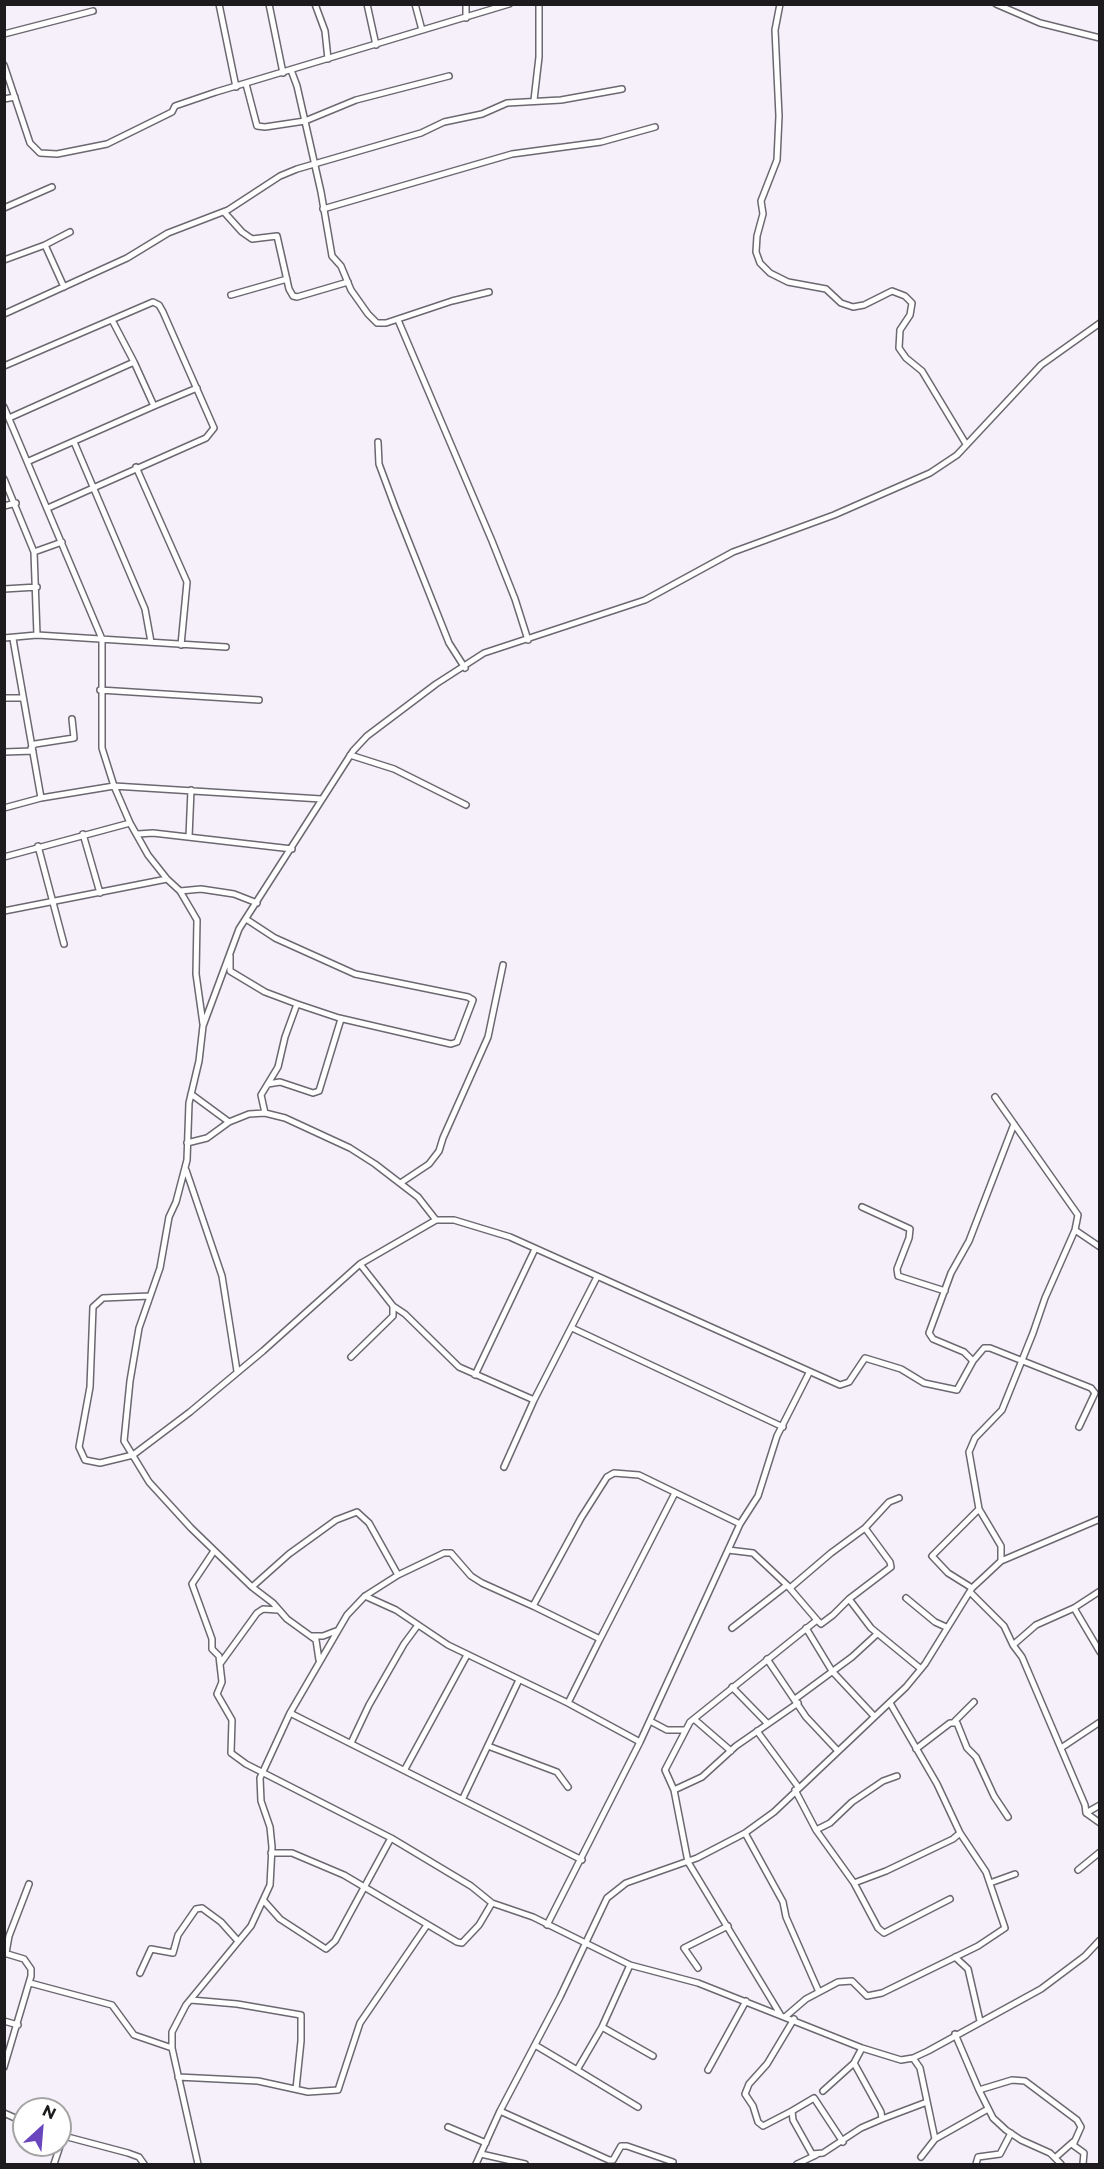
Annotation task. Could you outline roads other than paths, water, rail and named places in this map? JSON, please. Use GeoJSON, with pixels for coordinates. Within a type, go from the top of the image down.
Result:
{"type":"FeatureCollection","features":[{"type":"Feature","properties":{"kind":"street"},"geometry":{"type":"LineString","coordinates":[[219,4],[236,87]]}},
{"type":"Feature","properties":{"kind":"street"},"geometry":{"type":"LineString","coordinates":[[268,4],[283,73]]}},
{"type":"Feature","properties":{"kind":"street"},"geometry":{"type":"LineString","coordinates":[[315,4],[325,31],[328,59]]}},
{"type":"Feature","properties":{"kind":"street"},"geometry":{"type":"LineString","coordinates":[[367,4],[376,45]]}},
{"type":"Feature","properties":{"kind":"street"},"geometry":{"type":"LineString","coordinates":[[415,4],[422,30]]}},
{"type":"Feature","properties":{"kind":"street"},"geometry":{"type":"LineString","coordinates":[[466,4],[466,18]]}},
{"type":"Feature","properties":{"kind":"street"},"geometry":{"type":"LineString","coordinates":[[4,65],[30,143],[34,149],[47,154],[107,144],[172,112],[176,106],[509,4]]}},
{"type":"Feature","properties":{"kind":"street"},"geometry":{"type":"LineString","coordinates":[[534,100],[539,57],[539,4]]}},
{"type":"Feature","properties":{"kind":"street"},"geometry":{"type":"LineString","coordinates":[[780,4],[775,30],[779,116],[777,153],[761,201],[763,214],[757,236],[756,252],[760,263],[770,273],[788,282],[826,289],[841,303],[853,307],[864,305],[892,291],[905,296],[912,303],[910,315],[900,330],[900,348],[906,358],[922,370],[966,444]]}},
{"type":"Feature","properties":{"kind":"street"},"geometry":{"type":"LineString","coordinates":[[996,4],[1040,23],[1100,38]]}},
{"type":"Feature","properties":{"kind":"street"},"geometry":{"type":"LineString","coordinates":[[4,34],[93,11]]}},
{"type":"Feature","properties":{"kind":"street"},"geometry":{"type":"LineString","coordinates":[[291,70],[305,121],[332,256],[343,270],[364,309],[380,324],[489,292]]}},
{"type":"Feature","properties":{"kind":"street"},"geometry":{"type":"LineString","coordinates":[[246,84],[257,126],[265,127],[305,121],[356,100],[449,76]]}},
{"type":"Feature","properties":{"kind":"street"},"geometry":{"type":"LineString","coordinates":[[4,314],[127,258],[168,233],[224,212],[280,176],[421,133],[444,122],[472,117],[507,103],[561,100],[622,89]]}},
{"type":"Feature","properties":{"kind":"street"},"geometry":{"type":"LineString","coordinates":[[4,99],[15,97]]}},
{"type":"Feature","properties":{"kind":"street"},"geometry":{"type":"LineString","coordinates":[[323,209],[512,154],[601,142],[655,127]]}},
{"type":"Feature","properties":{"kind":"street"},"geometry":{"type":"LineString","coordinates":[[4,208],[52,187]]}},
{"type":"Feature","properties":{"kind":"street"},"geometry":{"type":"LineString","coordinates":[[224,212],[242,232],[252,238],[277,236],[289,289],[297,297],[348,282]]}},
{"type":"Feature","properties":{"kind":"street"},"geometry":{"type":"LineString","coordinates":[[4,260],[45,245],[70,232]]}},
{"type":"Feature","properties":{"kind":"street"},"geometry":{"type":"LineString","coordinates":[[45,245],[64,287]]}},
{"type":"Feature","properties":{"kind":"street"},"geometry":{"type":"LineString","coordinates":[[231,295],[287,279]]}},
{"type":"Feature","properties":{"kind":"street"},"geometry":{"type":"LineString","coordinates":[[4,366],[153,302],[159,305],[214,428],[212,433],[48,508]]}},
{"type":"Feature","properties":{"kind":"street"},"geometry":{"type":"LineString","coordinates":[[112,320],[153,406]]}},
{"type":"Feature","properties":{"kind":"street"},"geometry":{"type":"LineString","coordinates":[[398,320],[495,550],[528,640]]}},
{"type":"Feature","properties":{"kind":"street"},"geometry":{"type":"LineString","coordinates":[[319,1660],[319,1647],[312,1636],[278,1610],[214,1551],[149,1482],[124,1441],[130,1381],[139,1328],[165,1249],[170,1217],[186,1168],[191,1094],[203,1026],[230,951],[246,919],[350,755],[367,736],[436,684],[465,669],[484,653],[645,600],[733,552],[905,486],[957,456],[1041,365],[1100,323]]}},
{"type":"Feature","properties":{"kind":"street"},"geometry":{"type":"LineString","coordinates":[[134,362],[6,412],[29,461],[102,639],[100,690],[102,748],[114,786],[130,823],[148,855],[180,891],[196,920],[196,974],[203,1026]]}},
{"type":"Feature","properties":{"kind":"street"},"geometry":{"type":"LineString","coordinates":[[29,461],[197,388]]}},
{"type":"Feature","properties":{"kind":"street"},"geometry":{"type":"LineString","coordinates":[[74,442],[91,487],[145,609],[152,642]]}},
{"type":"Feature","properties":{"kind":"street"},"geometry":{"type":"LineString","coordinates":[[378,442],[379,464],[395,507],[449,643],[465,669]]}},
{"type":"Feature","properties":{"kind":"street"},"geometry":{"type":"LineString","coordinates":[[136,467],[188,582],[181,645]]}},
{"type":"Feature","properties":{"kind":"street"},"geometry":{"type":"LineString","coordinates":[[4,479],[16,503],[34,552],[38,635]]}},
{"type":"Feature","properties":{"kind":"street"},"geometry":{"type":"LineString","coordinates":[[4,506],[16,503]]}},
{"type":"Feature","properties":{"kind":"street"},"geometry":{"type":"LineString","coordinates":[[34,552],[62,542]]}},
{"type":"Feature","properties":{"kind":"street"},"geometry":{"type":"LineString","coordinates":[[4,589],[37,587]]}},
{"type":"Feature","properties":{"kind":"street"},"geometry":{"type":"LineString","coordinates":[[4,638],[38,635],[226,647]]}},
{"type":"Feature","properties":{"kind":"street"},"geometry":{"type":"LineString","coordinates":[[13,639],[41,798]]}},
{"type":"Feature","properties":{"kind":"street"},"geometry":{"type":"LineString","coordinates":[[100,690],[259,700]]}},
{"type":"Feature","properties":{"kind":"street"},"geometry":{"type":"LineString","coordinates":[[4,698],[23,698]]}},
{"type":"Feature","properties":{"kind":"street"},"geometry":{"type":"LineString","coordinates":[[31,750],[35,744],[74,738],[72,718]]}},
{"type":"Feature","properties":{"kind":"street"},"geometry":{"type":"LineString","coordinates":[[4,752],[31,750]]}},
{"type":"Feature","properties":{"kind":"street"},"geometry":{"type":"LineString","coordinates":[[350,755],[394,769],[466,804]]}},
{"type":"Feature","properties":{"kind":"street"},"geometry":{"type":"LineString","coordinates":[[4,808],[41,798],[114,786],[321,799]]}},
{"type":"Feature","properties":{"kind":"street"},"geometry":{"type":"LineString","coordinates":[[189,837],[191,790]]}},
{"type":"Feature","properties":{"kind":"street"},"geometry":{"type":"LineString","coordinates":[[4,857],[130,823]]}},
{"type":"Feature","properties":{"kind":"street"},"geometry":{"type":"LineString","coordinates":[[138,834],[153,832],[292,849]]}},
{"type":"Feature","properties":{"kind":"street"},"geometry":{"type":"LineString","coordinates":[[83,834],[100,893]]}},
{"type":"Feature","properties":{"kind":"street"},"geometry":{"type":"LineString","coordinates":[[38,846],[64,944]]}},
{"type":"Feature","properties":{"kind":"street"},"geometry":{"type":"LineString","coordinates":[[4,911],[167,879]]}},
{"type":"Feature","properties":{"kind":"street"},"geometry":{"type":"LineString","coordinates":[[180,891],[201,889],[234,894],[257,903]]}},
{"type":"Feature","properties":{"kind":"street"},"geometry":{"type":"LineString","coordinates":[[230,951],[230,971],[265,992],[341,1019],[452,1044],[458,1042],[472,1000],[468,997],[355,974],[275,938],[246,919]]}},
{"type":"Feature","properties":{"kind":"street"},"geometry":{"type":"LineString","coordinates":[[402,1182],[429,1164],[439,1151],[488,1037],[503,965]]}},
{"type":"Feature","properties":{"kind":"street"},"geometry":{"type":"LineString","coordinates":[[265,1113],[261,1099],[278,1067],[285,1036],[297,1004]]}},
{"type":"Feature","properties":{"kind":"street"},"geometry":{"type":"LineString","coordinates":[[268,1084],[280,1082],[313,1092],[319,1091],[341,1019]]}},
{"type":"Feature","properties":{"kind":"street"},"geometry":{"type":"LineString","coordinates":[[191,1094],[229,1122]]}},
{"type":"Feature","properties":{"kind":"street"},"geometry":{"type":"LineString","coordinates":[[995,1097],[1078,1215],[1075,1230],[1045,1298],[1002,1410],[975,1438],[969,1452],[979,1509],[1001,1546],[1001,1561]]}},
{"type":"Feature","properties":{"kind":"street"},"geometry":{"type":"LineString","coordinates":[[187,1143],[207,1138],[229,1122],[249,1114],[265,1113],[285,1119],[350,1148],[402,1182],[418,1197],[436,1220]]}},
{"type":"Feature","properties":{"kind":"street"},"geometry":{"type":"LineString","coordinates":[[973,1361],[964,1352],[930,1336],[954,1266],[969,1241],[977,1214],[1014,1124]]}},
{"type":"Feature","properties":{"kind":"street"},"geometry":{"type":"LineString","coordinates":[[186,1168],[222,1275],[237,1371]]}},
{"type":"Feature","properties":{"kind":"street"},"geometry":{"type":"LineString","coordinates":[[862,1207],[909,1229],[909,1238],[897,1269],[898,1276],[945,1291]]}},
{"type":"Feature","properties":{"kind":"street"},"geometry":{"type":"LineString","coordinates":[[150,1296],[103,1298],[93,1307],[90,1387],[79,1447],[82,1458],[100,1463],[132,1455],[190,1412],[263,1351],[360,1264],[436,1220],[463,1222],[510,1237],[840,1385],[846,1384],[865,1358],[870,1358],[901,1369],[924,1383],[952,1391],[960,1386],[973,1361],[984,1348],[990,1348],[1072,1379],[1094,1390],[1079,1427]]}},
{"type":"Feature","properties":{"kind":"street"},"geometry":{"type":"LineString","coordinates":[[1075,1230],[1100,1247]]}},
{"type":"Feature","properties":{"kind":"street"},"geometry":{"type":"LineString","coordinates":[[475,1375],[535,1249]]}},
{"type":"Feature","properties":{"kind":"street"},"geometry":{"type":"LineString","coordinates":[[360,1264],[393,1306],[405,1314],[459,1367],[534,1400]]}},
{"type":"Feature","properties":{"kind":"street"},"geometry":{"type":"LineString","coordinates":[[504,1467],[534,1400],[597,1276]]}},
{"type":"Feature","properties":{"kind":"street"},"geometry":{"type":"LineString","coordinates":[[351,1357],[389,1322],[393,1316],[393,1306]]}},
{"type":"Feature","properties":{"kind":"street"},"geometry":{"type":"LineString","coordinates":[[572,1328],[783,1427]]}},
{"type":"Feature","properties":{"kind":"street"},"geometry":{"type":"LineString","coordinates":[[548,1925],[640,1742],[740,1524],[761,1487],[783,1427],[809,1373]]}},
{"type":"Feature","properties":{"kind":"street"},"geometry":{"type":"LineString","coordinates":[[533,1606],[607,1477],[614,1473],[639,1475],[740,1524]]}},
{"type":"Feature","properties":{"kind":"street"},"geometry":{"type":"LineString","coordinates":[[568,1703],[675,1493]]}},
{"type":"Feature","properties":{"kind":"street"},"geometry":{"type":"LineString","coordinates":[[732,1628],[865,1528],[889,1502],[900,1498]]}},
{"type":"Feature","properties":{"kind":"street"},"geometry":{"type":"LineString","coordinates":[[979,1509],[932,1556],[948,1574],[971,1590],[1004,1626],[1012,1645],[1022,1657],[1085,1805],[1086,1813],[1100,1823]]}},
{"type":"Feature","properties":{"kind":"street"},"geometry":{"type":"LineString","coordinates":[[252,1587],[297,1548],[336,1520],[357,1512],[369,1523],[398,1575]]}},
{"type":"Feature","properties":{"kind":"street"},"geometry":{"type":"LineString","coordinates":[[476,2164],[500,2111],[585,1944],[598,1912],[616,1889],[688,1862],[745,1833],[774,1812],[890,1703],[921,1669],[971,1590],[1001,1561],[1100,1519]]}},
{"type":"Feature","properties":{"kind":"street"},"geometry":{"type":"LineString","coordinates":[[728,1550],[753,1553],[789,1587],[821,1624],[891,1567],[890,1562],[865,1528]]}},
{"type":"Feature","properties":{"kind":"street"},"geometry":{"type":"LineString","coordinates":[[214,1551],[192,1584],[212,1639],[212,1649],[219,1656],[222,1682],[218,1698],[226,1708],[233,1725],[229,1751],[246,1764],[391,1839],[471,1886],[492,1903],[534,1917],[630,1965],[672,1975],[746,2001],[894,2059],[913,2058],[1041,1989],[1098,1949],[1100,1940]]}},
{"type":"Feature","properties":{"kind":"street"},"geometry":{"type":"LineString","coordinates":[[198,2164],[172,2049],[175,2025],[191,2000],[251,1926],[264,1901],[272,1878],[270,1827],[260,1790],[262,1772],[290,1713],[347,1615],[365,1596],[398,1575],[444,1553],[451,1553],[476,1580],[600,1638]]}},
{"type":"Feature","properties":{"kind":"street"},"geometry":{"type":"LineString","coordinates":[[1012,1645],[1036,1625],[1074,1608],[1100,1592]]}},
{"type":"Feature","properties":{"kind":"street"},"geometry":{"type":"LineString","coordinates":[[365,1596],[396,1610],[467,1655],[568,1703],[640,1742]]}},
{"type":"Feature","properties":{"kind":"street"},"geometry":{"type":"LineString","coordinates":[[906,1598],[935,1622],[946,1627]]}},
{"type":"Feature","properties":{"kind":"street"},"geometry":{"type":"LineString","coordinates":[[849,1599],[877,1634],[921,1669]]}},
{"type":"Feature","properties":{"kind":"street"},"geometry":{"type":"LineString","coordinates":[[1074,1608],[1100,1652]]}},
{"type":"Feature","properties":{"kind":"street"},"geometry":{"type":"LineString","coordinates":[[220,1664],[257,1613],[263,1609],[278,1610]]}},
{"type":"Feature","properties":{"kind":"street"},"geometry":{"type":"LineString","coordinates":[[782,2015],[688,1862],[674,1790],[666,1770],[684,1730],[694,1719],[817,1620]]}},
{"type":"Feature","properties":{"kind":"street"},"geometry":{"type":"LineString","coordinates":[[351,1743],[404,1644],[418,1625]]}},
{"type":"Feature","properties":{"kind":"street"},"geometry":{"type":"LineString","coordinates":[[806,1628],[832,1671],[874,1716]]}},
{"type":"Feature","properties":{"kind":"street"},"geometry":{"type":"LineString","coordinates":[[312,1636],[323,1636],[338,1630]]}},
{"type":"Feature","properties":{"kind":"street"},"geometry":{"type":"LineString","coordinates":[[674,1790],[693,1784],[877,1634]]}},
{"type":"Feature","properties":{"kind":"street"},"geometry":{"type":"LineString","coordinates":[[405,1769],[467,1655]]}},
{"type":"Feature","properties":{"kind":"street"},"geometry":{"type":"LineString","coordinates":[[767,1659],[806,1717],[838,1751]]}},
{"type":"Feature","properties":{"kind":"street"},"geometry":{"type":"LineString","coordinates":[[463,1798],[519,1680]]}},
{"type":"Feature","properties":{"kind":"street"},"geometry":{"type":"LineString","coordinates":[[732,1687],[767,1723]]}},
{"type":"Feature","properties":{"kind":"street"},"geometry":{"type":"LineString","coordinates":[[916,1749],[954,1722],[974,1702]]}},
{"type":"Feature","properties":{"kind":"street"},"geometry":{"type":"LineString","coordinates":[[782,2015],[819,1992],[848,1980],[852,1981],[867,1996],[882,1993],[955,1957],[1005,1928],[990,1883],[974,1850],[960,1833],[890,1703]]}},
{"type":"Feature","properties":{"kind":"street"},"geometry":{"type":"LineString","coordinates":[[290,1713],[463,1798],[582,1860]]}},
{"type":"Feature","properties":{"kind":"street"},"geometry":{"type":"LineString","coordinates":[[694,1719],[731,1751]]}},
{"type":"Feature","properties":{"kind":"street"},"geometry":{"type":"LineString","coordinates":[[650,1721],[667,1730],[684,1730]]}},
{"type":"Feature","properties":{"kind":"street"},"geometry":{"type":"LineString","coordinates":[[954,1722],[957,1723],[994,1796],[1008,1817]]}},
{"type":"Feature","properties":{"kind":"street"},"geometry":{"type":"LineString","coordinates":[[1061,1748],[1100,1722]]}},
{"type":"Feature","properties":{"kind":"street"},"geometry":{"type":"LineString","coordinates":[[757,1731],[797,1789],[816,1830],[854,1883],[878,1928],[884,1933],[950,1899]]}},
{"type":"Feature","properties":{"kind":"street"},"geometry":{"type":"LineString","coordinates":[[488,1746],[557,1773],[568,1787]]}},
{"type":"Feature","properties":{"kind":"street"},"geometry":{"type":"LineString","coordinates":[[816,1830],[830,1823],[852,1802],[883,1781],[897,1776]]}},
{"type":"Feature","properties":{"kind":"street"},"geometry":{"type":"LineString","coordinates":[[1086,1813],[1100,1805]]}},
{"type":"Feature","properties":{"kind":"street"},"geometry":{"type":"LineString","coordinates":[[745,1833],[783,1902],[786,1917],[819,1992]]}},
{"type":"Feature","properties":{"kind":"street"},"geometry":{"type":"LineString","coordinates":[[854,1883],[886,1871],[953,1839],[960,1833]]}},
{"type":"Feature","properties":{"kind":"street"},"geometry":{"type":"LineString","coordinates":[[264,1901],[280,1919],[326,1949],[335,1941],[391,1839]]}},
{"type":"Feature","properties":{"kind":"street"},"geometry":{"type":"LineString","coordinates":[[1078,1870],[1100,1852]]}},
{"type":"Feature","properties":{"kind":"street"},"geometry":{"type":"LineString","coordinates":[[271,1853],[292,1853],[365,1886],[427,1925],[462,1943],[479,1925],[492,1903]]}},
{"type":"Feature","properties":{"kind":"street"},"geometry":{"type":"LineString","coordinates":[[990,1883],[1016,1874]]}},
{"type":"Feature","properties":{"kind":"street"},"geometry":{"type":"LineString","coordinates":[[4,2067],[32,1976],[28,1963],[5,1953],[9,1936],[29,1884]]}},
{"type":"Feature","properties":{"kind":"street"},"geometry":{"type":"LineString","coordinates":[[140,1973],[151,1949],[173,1953],[178,1935],[196,1909],[202,1908],[221,1922],[238,1941]]}},
{"type":"Feature","properties":{"kind":"street"},"geometry":{"type":"LineString","coordinates":[[178,2077],[258,2081],[322,2093],[338,2090],[360,2023],[427,1925]]}},
{"type":"Feature","properties":{"kind":"street"},"geometry":{"type":"LineString","coordinates":[[698,1968],[684,1948],[728,1926]]}},
{"type":"Feature","properties":{"kind":"street"},"geometry":{"type":"LineString","coordinates":[[955,1957],[968,1969],[980,2021]]}},
{"type":"Feature","properties":{"kind":"street"},"geometry":{"type":"LineString","coordinates":[[578,2070],[602,2027],[630,1965]]}},
{"type":"Feature","properties":{"kind":"street"},"geometry":{"type":"LineString","coordinates":[[30,1983],[112,2005],[134,2035],[172,2049]]}},
{"type":"Feature","properties":{"kind":"street"},"geometry":{"type":"LineString","coordinates":[[191,2000],[264,2008],[303,2017],[296,2089]]}},
{"type":"Feature","properties":{"kind":"street"},"geometry":{"type":"LineString","coordinates":[[708,2070],[746,2001]]}},
{"type":"Feature","properties":{"kind":"street"},"geometry":{"type":"LineString","coordinates":[[794,2019],[766,2064],[749,2084],[745,2094],[753,2106],[758,2122],[763,2126],[814,2098],[843,2142]]}},
{"type":"Feature","properties":{"kind":"street"},"geometry":{"type":"LineString","coordinates":[[4,2021],[18,2025]]}},
{"type":"Feature","properties":{"kind":"street"},"geometry":{"type":"LineString","coordinates":[[602,2027],[653,2056]]}},
{"type":"Feature","properties":{"kind":"street"},"geometry":{"type":"LineString","coordinates":[[955,2034],[988,2109],[1011,2133],[1056,2157],[1061,2164]]}},
{"type":"Feature","properties":{"kind":"street"},"geometry":{"type":"LineString","coordinates":[[535,2045],[638,2107]]}},
{"type":"Feature","properties":{"kind":"street"},"geometry":{"type":"LineString","coordinates":[[823,2091],[854,2063],[862,2048]]}},
{"type":"Feature","properties":{"kind":"street"},"geometry":{"type":"LineString","coordinates":[[913,2058],[920,2068],[935,2139]]}},
{"type":"Feature","properties":{"kind":"street"},"geometry":{"type":"LineString","coordinates":[[854,2063],[881,2112],[882,2119]]}},
{"type":"Feature","properties":{"kind":"street"},"geometry":{"type":"LineString","coordinates":[[979,2090],[1012,2080],[1029,2082],[1081,2124],[1073,2142],[1056,2157]]}},
{"type":"Feature","properties":{"kind":"street"},"geometry":{"type":"LineString","coordinates":[[797,2164],[843,2142],[861,2128],[927,2102]]}},
{"type":"Feature","properties":{"kind":"street"},"geometry":{"type":"LineString","coordinates":[[921,2157],[935,2139],[988,2109]]}},
{"type":"Feature","properties":{"kind":"street"},"geometry":{"type":"LineString","coordinates":[[500,2111],[609,2160],[613,2160],[621,2146],[627,2146],[673,2162]]}},
{"type":"Feature","properties":{"kind":"street"},"geometry":{"type":"LineString","coordinates":[[792,2111],[793,2120],[809,2150],[816,2155]]}},
{"type":"Feature","properties":{"kind":"street"},"geometry":{"type":"LineString","coordinates":[[448,2127],[486,2143]]}},
{"type":"Feature","properties":{"kind":"street"},"geometry":{"type":"LineString","coordinates":[[976,2164],[978,2157],[1000,2154],[1011,2133]]}},
{"type":"Feature","properties":{"kind":"street"},"geometry":{"type":"LineString","coordinates":[[72,2139],[140,2157],[144,2164]]}},
{"type":"Feature","properties":{"kind":"street"},"geometry":{"type":"LineString","coordinates":[[1073,2142],[1073,2145],[1084,2153],[1083,2164]]}},
{"type":"Feature","properties":{"kind":"street"},"geometry":{"type":"LineString","coordinates":[[481,2154],[525,2164]]}}]}
